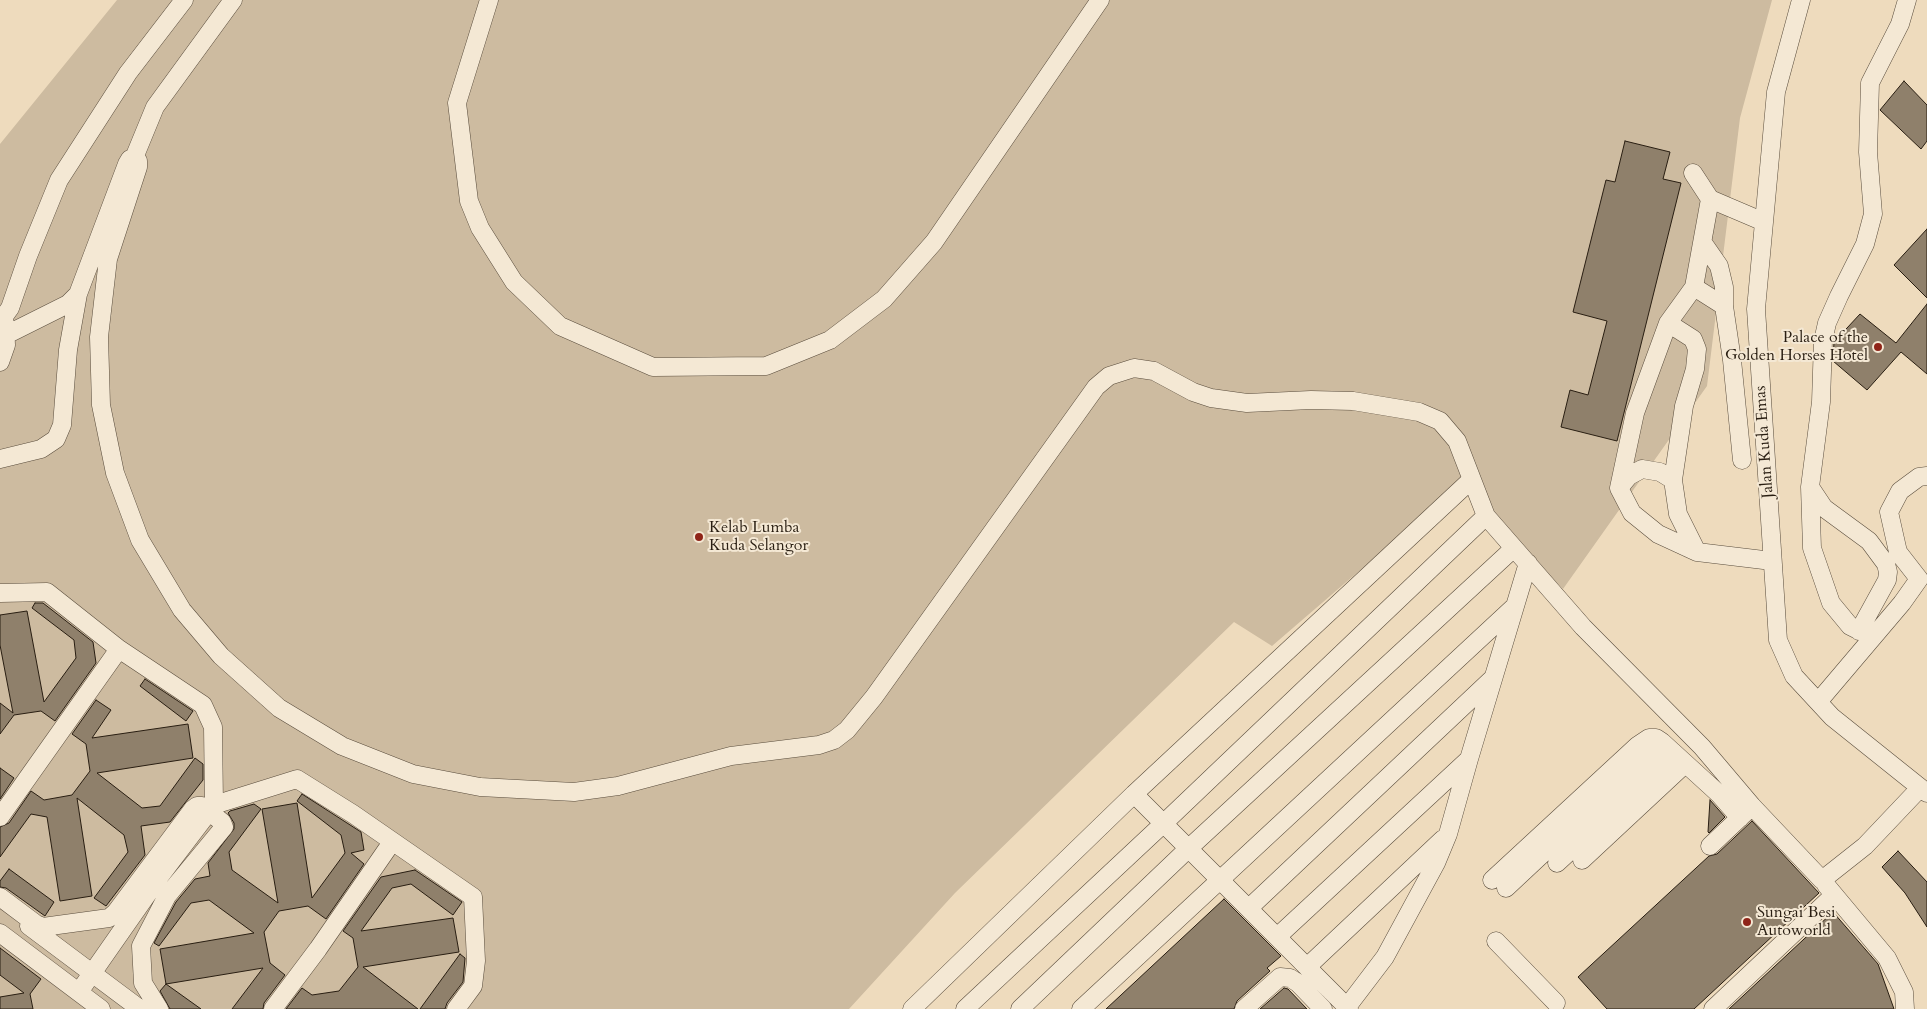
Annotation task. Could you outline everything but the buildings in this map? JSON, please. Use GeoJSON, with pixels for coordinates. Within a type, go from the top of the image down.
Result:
{"type":"FeatureCollection","features":[{"type":"Feature","properties":{"kind":"street"},"geometry":{"type":"LineString","coordinates":[[0,362],[6,345],[3,326],[28,256],[59,180],[128,73],[184,0]]}},
{"type":"Feature","properties":{"kind":"street"},"geometry":{"type":"LineString","coordinates":[[0,459],[41,449],[56,439],[62,425],[68,350],[78,294],[127,164],[130,159],[134,158],[155,107],[233,0]]}},
{"type":"Feature","properties":{"kind":"street"},"geometry":{"type":"LineString","coordinates":[[488,0],[457,103],[469,201],[480,228],[514,282],[560,326],[653,367],[766,366],[830,340],[884,299],[934,242],[1100,0]]}},
{"type":"Feature","properties":{"kind":"street","name":"Jalan Kuda Emas"},"geometry":{"type":"LineString","coordinates":[[1801,0],[1776,92],[1756,309],[1778,640],[1794,676],[1832,717],[1924,791]]}},
{"type":"Feature","properties":{"kind":"street"},"geometry":{"type":"LineString","coordinates":[[1865,634],[1850,626],[1831,603],[1812,548],[1810,487],[1821,402],[1824,342],[1827,323],[1871,228],[1873,214],[1868,152],[1870,83],[1900,24],[1907,0]]}},
{"type":"Feature","properties":{"kind":"street"},"geometry":{"type":"LineString","coordinates":[[134,158],[138,161],[138,168],[108,259],[99,337],[101,405],[115,473],[140,540],[182,610],[221,656],[279,708],[342,746],[413,774],[480,787],[574,792],[618,786],[730,756],[819,745],[834,740],[847,730],[870,702],[1096,387],[1119,372],[1134,368],[1154,372],[1193,392],[1211,398],[1247,403],[1311,400],[1353,401],[1420,412],[1440,421],[1457,441],[1486,516],[1583,627],[1702,747],[1746,812]]}},
{"type":"Feature","properties":{"kind":"street"},"geometry":{"type":"LineString","coordinates":[[1694,173],[1710,199],[1764,222]]}},
{"type":"Feature","properties":{"kind":"street"},"geometry":{"type":"LineString","coordinates":[[1710,199],[1694,287],[1668,323],[1635,413],[1619,488],[1632,513],[1658,534],[1697,552],[1772,561]]}},
{"type":"Feature","properties":{"kind":"street"},"geometry":{"type":"LineString","coordinates":[[1703,243],[1719,266],[1724,287],[1724,306],[1732,360],[1742,460]]}},
{"type":"Feature","properties":{"kind":"street"},"geometry":{"type":"LineString","coordinates":[[1694,287],[1724,306]]}},
{"type":"Feature","properties":{"kind":"street"},"geometry":{"type":"LineString","coordinates":[[3,326],[68,304],[78,294]]}},
{"type":"Feature","properties":{"kind":"street"},"geometry":{"type":"LineString","coordinates":[[1668,323],[1693,339],[1697,349],[1695,369],[1684,406],[1673,480],[1678,514],[1697,552]]}},
{"type":"Feature","properties":{"kind":"street"},"geometry":{"type":"LineString","coordinates":[[1619,488],[1630,476],[1642,469],[1660,472],[1673,480]]}},
{"type":"Feature","properties":{"kind":"street"},"geometry":{"type":"LineString","coordinates":[[1865,634],[1902,603],[1923,580],[1898,552],[1889,512],[1900,491],[1919,477],[1927,476]]}},
{"type":"Feature","properties":{"kind":"street"},"geometry":{"type":"LineString","coordinates":[[912,1009],[1134,794],[1471,480]]}},
{"type":"Feature","properties":{"kind":"street"},"geometry":{"type":"LineString","coordinates":[[1810,487],[1824,508],[1869,541],[1886,564],[1888,572],[1887,580],[1865,634],[1818,702]]}},
{"type":"Feature","properties":{"kind":"street"},"geometry":{"type":"LineString","coordinates":[[965,1009],[1164,823],[1486,516]]}},
{"type":"Feature","properties":{"kind":"street"},"geometry":{"type":"LineString","coordinates":[[1020,1009],[1189,848],[1514,548]]}},
{"type":"Feature","properties":{"kind":"street"},"geometry":{"type":"LineString","coordinates":[[1134,794],[1348,1008],[1385,957],[1436,864],[1448,834],[1528,563]]}},
{"type":"Feature","properties":{"kind":"street"},"geometry":{"type":"LineString","coordinates":[[0,593],[47,592],[119,649],[203,705],[213,726],[211,808],[79,992]]}},
{"type":"Feature","properties":{"kind":"street"},"geometry":{"type":"LineString","coordinates":[[1080,1009],[1515,606]]}},
{"type":"Feature","properties":{"kind":"street"},"geometry":{"type":"LineString","coordinates":[[0,817],[119,649]]}},
{"type":"Feature","properties":{"kind":"street"},"geometry":{"type":"LineString","coordinates":[[1249,908],[1494,677]]}},
{"type":"Feature","properties":{"kind":"street"},"geometry":{"type":"LineString","coordinates":[[1674,754],[1719,794],[1746,812],[1822,880],[1887,958],[1904,992],[1905,1009]]}},
{"type":"Feature","properties":{"kind":"street"},"geometry":{"type":"LineString","coordinates":[[1582,860],[1674,754]]}},
{"type":"Feature","properties":{"kind":"street"},"geometry":{"type":"LineString","coordinates":[[1557,863],[1674,754]]}},
{"type":"Feature","properties":{"kind":"street"},"geometry":{"type":"LineString","coordinates":[[1499,884],[1674,754]]}},
{"type":"Feature","properties":{"kind":"street"},"geometry":{"type":"LineString","coordinates":[[1277,937],[1469,759]]}},
{"type":"Feature","properties":{"kind":"street"},"geometry":{"type":"LineString","coordinates":[[0,897],[36,924],[44,927],[109,918],[116,912],[197,806],[211,808],[297,779],[353,814],[473,897],[476,961],[473,986],[456,1009]]}},
{"type":"Feature","properties":{"kind":"street"},"geometry":{"type":"LineString","coordinates":[[1822,880],[1865,846],[1924,791]]}},
{"type":"Feature","properties":{"kind":"street"},"geometry":{"type":"LineString","coordinates":[[159,1009],[143,983],[141,946],[167,896],[224,827],[211,808]]}},
{"type":"Feature","properties":{"kind":"street"},"geometry":{"type":"LineString","coordinates":[[1710,846],[1746,812]]}},
{"type":"Feature","properties":{"kind":"street"},"geometry":{"type":"LineString","coordinates":[[1307,967],[1448,834]]}},
{"type":"Feature","properties":{"kind":"street"},"geometry":{"type":"LineString","coordinates":[[273,1009],[392,842]]}},
{"type":"Feature","properties":{"kind":"street"},"geometry":{"type":"LineString","coordinates":[[1713,1009],[1834,895]]}},
{"type":"Feature","properties":{"kind":"street"},"geometry":{"type":"LineString","coordinates":[[0,905],[140,1009]]}},
{"type":"Feature","properties":{"kind":"street"},"geometry":{"type":"LineString","coordinates":[[0,933],[102,1009]]}},
{"type":"Feature","properties":{"kind":"street"},"geometry":{"type":"LineString","coordinates":[[1496,941],[1556,1003]]}},
{"type":"Feature","properties":{"kind":"street"},"geometry":{"type":"LineString","coordinates":[[1244,1009],[1280,977],[1290,978],[1298,983],[1323,1009]]}},
{"type":"Feature","properties":{"kind":"shaded area","name":"Kelab Lumba Kuda Selangor"},"geometry":{"type":"Polygon","coordinates":[[[117,0],[1772,0],[1740,118],[1707,386],[1563,589],[1460,484],[1272,646],[1234,622],[955,893],[849,1009],[0,1009],[0,144],[117,0]]]}},
{"type":"Feature","properties":{"kind":"place","name":"Palace of the Golden Horses Hotel"},"geometry":{"type":"Point","coordinates":[1878,347]}},
{"type":"Feature","properties":{"kind":"place","name":"Kelab Lumba Kuda Selangor"},"geometry":{"type":"Point","coordinates":[699,537]}},
{"type":"Feature","properties":{"kind":"place","name":"Sungai Besi Autoworld"},"geometry":{"type":"Point","coordinates":[1747,922]}}]}
